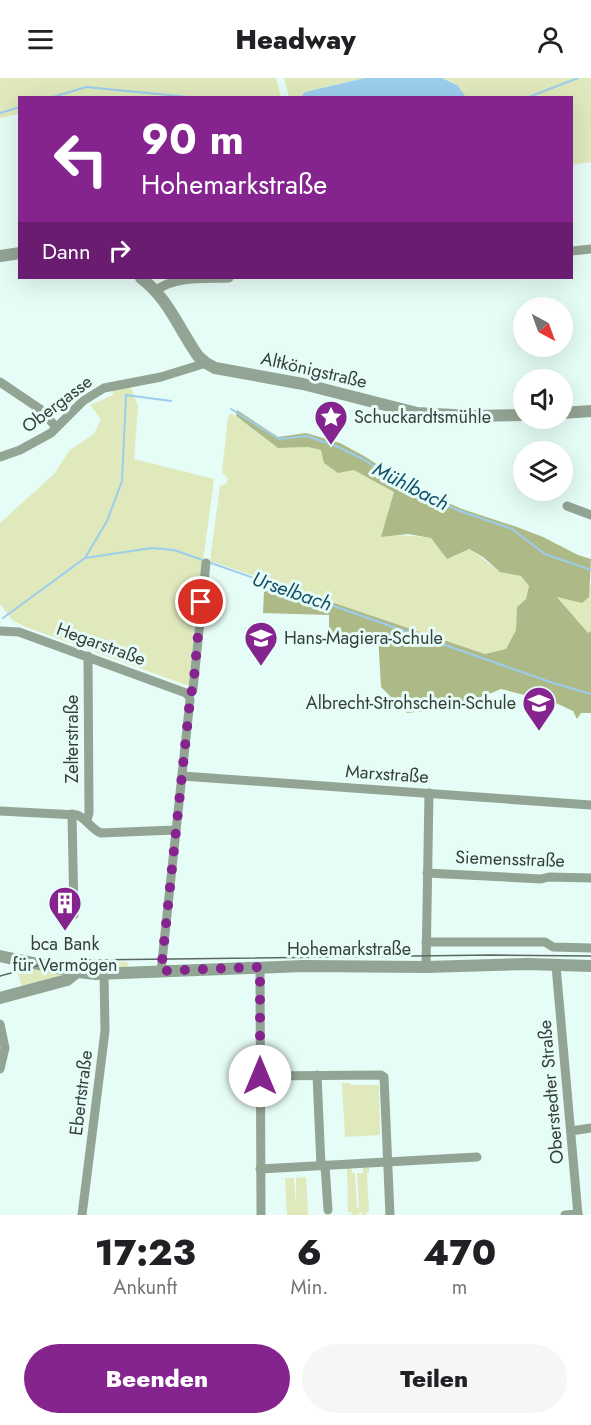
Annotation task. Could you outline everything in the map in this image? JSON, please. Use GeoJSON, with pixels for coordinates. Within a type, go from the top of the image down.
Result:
{"type":"FeatureCollection","features":[{"type":"Feature","properties":{"kind":"street"},"geometry":{"type":"LineString","coordinates":[[573,251],[591,249]]}},
{"type":"Feature","properties":{"kind":"street"},"geometry":{"type":"LineString","coordinates":[[0,256],[18,253]]}},
{"type":"Feature","properties":{"kind":"street"},"geometry":{"type":"LineString","coordinates":[[142,279],[157,290],[192,348],[206,363]]}},
{"type":"Feature","properties":{"kind":"street"},"geometry":{"type":"LineString","coordinates":[[157,290],[165,283],[216,279]]}},
{"type":"Feature","properties":{"kind":"street","name":"Altkönigstraße"},"geometry":{"type":"LineString","coordinates":[[206,363],[215,368],[303,384],[417,413],[461,416],[513,415]]}},
{"type":"Feature","properties":{"kind":"street","name":"Obergasse"},"geometry":{"type":"LineString","coordinates":[[0,456],[34,444],[51,433],[83,401],[104,388],[161,377],[206,363]]}},
{"type":"Feature","properties":{"kind":"street"},"geometry":{"type":"LineString","coordinates":[[0,382],[40,409],[56,427]]}},
{"type":"Feature","properties":{"kind":"street"},"geometry":{"type":"LineString","coordinates":[[573,412],[591,411]]}},
{"type":"Feature","properties":{"kind":"street"},"geometry":{"type":"LineString","coordinates":[[567,506],[591,515]]}},
{"type":"Feature","properties":{"kind":"street"},"geometry":{"type":"LineString","coordinates":[[161,971],[189,696],[193,689],[206,563]]}},
{"type":"Feature","properties":{"kind":"street","name":"Hegarstraße"},"geometry":{"type":"LineString","coordinates":[[0,631],[19,632],[88,656],[189,696]]}},
{"type":"Feature","properties":{"kind":"street","name":"Zelterstraße"},"geometry":{"type":"LineString","coordinates":[[87,820],[89,813],[88,656]]}},
{"type":"Feature","properties":{"kind":"street","name":"Marxstraße"},"geometry":{"type":"LineString","coordinates":[[182,776],[591,805]]}},
{"type":"Feature","properties":{"kind":"street"},"geometry":{"type":"LineString","coordinates":[[426,967],[429,793]]}},
{"type":"Feature","properties":{"kind":"street"},"geometry":{"type":"LineString","coordinates":[[0,811],[72,814],[87,820],[95,830],[102,833],[176,830]]}},
{"type":"Feature","properties":{"kind":"street"},"geometry":{"type":"LineString","coordinates":[[72,814],[74,915]]}},
{"type":"Feature","properties":{"kind":"street","name":"Siemensstraße"},"geometry":{"type":"LineString","coordinates":[[427,873],[541,879],[549,877],[591,878]]}},
{"type":"Feature","properties":{"kind":"street","name":"Hohemarkstraße"},"geometry":{"type":"LineString","coordinates":[[426,942],[545,942],[553,947],[591,948]]}},
{"type":"Feature","properties":{"kind":"street","name":"Hohemarkstraße"},"geometry":{"type":"LineString","coordinates":[[0,956],[77,972],[104,974],[260,967],[426,967],[528,964],[591,966]]}},
{"type":"Feature","properties":{"kind":"street","name":"Oberstedter Straße"},"geometry":{"type":"LineString","coordinates":[[556,966],[578,1215]]}},
{"type":"Feature","properties":{"kind":"street"},"geometry":{"type":"LineString","coordinates":[[260,967],[261,1215]]}},
{"type":"Feature","properties":{"kind":"street"},"geometry":{"type":"LineString","coordinates":[[0,998],[67,980],[77,972]]}},
{"type":"Feature","properties":{"kind":"street","name":"Ebertstraße"},"geometry":{"type":"LineString","coordinates":[[81,1215],[105,1031],[104,974]]}},
{"type":"Feature","properties":{"kind":"street"},"geometry":{"type":"LineString","coordinates":[[0,1024],[4,1048],[0,1069]]}},
{"type":"Feature","properties":{"kind":"street"},"geometry":{"type":"LineString","coordinates":[[317,1075],[328,1210]]}},
{"type":"Feature","properties":{"kind":"street"},"geometry":{"type":"LineString","coordinates":[[260,1076],[381,1075],[384,1077],[390,1215]]}},
{"type":"Feature","properties":{"kind":"street"},"geometry":{"type":"LineString","coordinates":[[571,1131],[591,1128]]}},
{"type":"Feature","properties":{"kind":"street"},"geometry":{"type":"LineString","coordinates":[[261,1169],[477,1157]]}},
{"type":"Feature","properties":{"kind":"street"},"geometry":{"type":"LineString","coordinates":[[565,1215],[578,1215]]}},
{"type":"Feature","properties":{"kind":"green space"},"geometry":{"type":"Polygon","coordinates":[[[0,78],[276,78],[281,96],[18,96],[18,114],[0,118],[0,78]]]}},
{"type":"Feature","properties":{"kind":"green space"},"geometry":{"type":"Polygon","coordinates":[[[284,78],[365,78],[305,92],[302,96],[289,96],[284,78]]]}},
{"type":"Feature","properties":{"kind":"green space"},"geometry":{"type":"Polygon","coordinates":[[[442,78],[591,78],[591,162],[573,165],[573,96],[465,96],[452,82],[442,78]]]}},
{"type":"Feature","properties":{"kind":"green space"},"geometry":{"type":"Polygon","coordinates":[[[129,383],[138,406],[134,459],[214,479],[194,629],[189,686],[26,627],[12,620],[0,604],[0,523],[54,474],[70,450],[94,434],[101,419],[90,405],[113,395],[112,388],[129,383]]]}},
{"type":"Feature","properties":{"kind":"green space"},"geometry":{"type":"Polygon","coordinates":[[[237,410],[278,437],[306,433],[340,443],[416,489],[462,509],[543,537],[591,559],[589,597],[582,603],[557,597],[588,633],[591,631],[591,713],[581,713],[577,719],[573,711],[558,704],[501,689],[457,707],[407,713],[381,687],[378,635],[329,633],[329,615],[263,613],[264,592],[272,582],[485,654],[506,649],[516,630],[517,607],[526,599],[529,586],[521,576],[500,572],[483,557],[469,549],[447,559],[431,538],[408,534],[381,537],[394,492],[354,470],[338,473],[324,463],[321,450],[308,447],[278,448],[236,416],[237,410]]]}},
{"type":"Feature","properties":{"kind":"green space"},"geometry":{"type":"Polygon","coordinates":[[[231,413],[278,448],[308,447],[321,450],[394,492],[382,536],[417,536],[451,542],[472,551],[500,571],[521,576],[529,586],[526,599],[517,607],[516,630],[506,649],[485,654],[210,561],[220,486],[227,483],[228,479],[222,472],[228,417],[231,413]]]}},
{"type":"Feature","properties":{"kind":"green space"},"geometry":{"type":"Polygon","coordinates":[[[591,585],[591,631],[588,634],[557,596],[591,585]]]}},
{"type":"Feature","properties":{"kind":"green space"},"geometry":{"type":"Polygon","coordinates":[[[128,962],[127,969],[81,968],[75,963],[128,962]]]}},
{"type":"Feature","properties":{"kind":"green space"},"geometry":{"type":"Polygon","coordinates":[[[32,968],[60,974],[60,977],[22,987],[18,973],[32,968]]]}},
{"type":"Feature","properties":{"kind":"green space"},"geometry":{"type":"Polygon","coordinates":[[[342,1083],[379,1085],[380,1135],[345,1137],[342,1083]]]}},
{"type":"Feature","properties":{"kind":"green space"},"geometry":{"type":"Polygon","coordinates":[[[369,1166],[369,1173],[367,1173],[369,1212],[366,1215],[362,1215],[362,1212],[359,1215],[352,1215],[348,1212],[347,1167],[351,1167],[352,1173],[355,1173],[357,1208],[359,1208],[357,1173],[363,1173],[363,1167],[369,1166]]]}},
{"type":"Feature","properties":{"kind":"green space"},"geometry":{"type":"Polygon","coordinates":[[[306,1177],[308,1214],[310,1215],[287,1215],[285,1178],[294,1178],[296,1206],[296,1178],[306,1177]]]}},
{"type":"Feature","properties":{"kind":"water"},"geometry":{"type":"Polygon","coordinates":[[[365,78],[442,78],[457,85],[465,96],[302,96],[305,92],[365,78]]]}},
{"type":"Feature","properties":{"kind":"waterway"},"geometry":{"type":"LineString","coordinates":[[531,96],[578,78]]}},
{"type":"Feature","properties":{"kind":"waterway"},"geometry":{"type":"LineString","coordinates":[[57,96],[86,87],[178,96]]}},
{"type":"Feature","properties":{"kind":"waterway"},"geometry":{"type":"LineString","coordinates":[[0,113],[18,108]]}},
{"type":"Feature","properties":{"kind":"waterway","name":"Mühlbach"},"geometry":{"type":"LineString","coordinates":[[85,558],[107,521],[122,481],[126,395],[171,401]]}},
{"type":"Feature","properties":{"kind":"waterway","name":"Mühlbach"},"geometry":{"type":"LineString","coordinates":[[231,409],[279,439],[307,436],[336,446],[363,459],[404,486],[460,511],[512,529],[545,554],[591,570]]}},
{"type":"Feature","properties":{"kind":"waterway","name":"Urselbach"},"geometry":{"type":"LineString","coordinates":[[3,618],[85,558],[152,548],[174,550],[553,683],[591,694]]}},
{"type":"Feature","properties":{"kind":"tram line"},"geometry":{"type":"LineString","coordinates":[[0,976],[40,965],[88,960],[591,956]]}},
{"type":"Feature","properties":{"kind":"place","name":"Schuckardtsmühle"},"geometry":{"type":"Point","coordinates":[331,446]}},
{"type":"Feature","properties":{"kind":"place","name":"Hans-Magiera-Schule"},"geometry":{"type":"Point","coordinates":[261,667]}},
{"type":"Feature","properties":{"kind":"place","name":"Albrecht-Strohschein-Schule"},"geometry":{"type":"Point","coordinates":[539,732]}},
{"type":"Feature","properties":{"kind":"place","name":"bca Bank für Vermögen"},"geometry":{"type":"Point","coordinates":[65,932]}},
{"type":"Feature","properties":{"kind":"route"},"geometry":{"type":"LineString","coordinates":[[201,602],[161,971],[260,967],[260,1076]]}}]}
